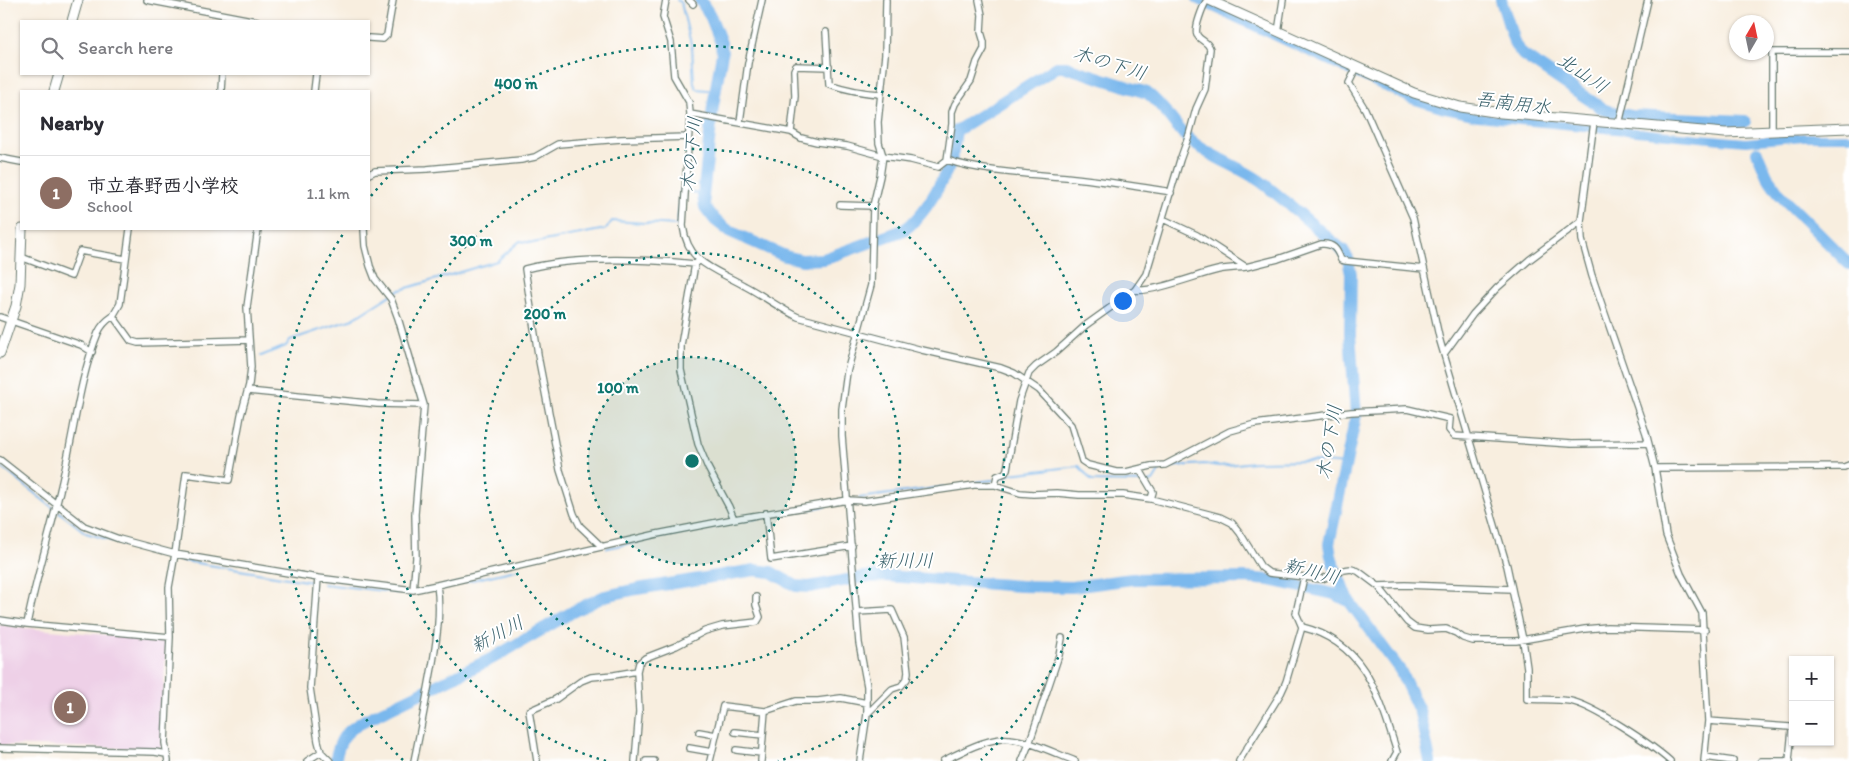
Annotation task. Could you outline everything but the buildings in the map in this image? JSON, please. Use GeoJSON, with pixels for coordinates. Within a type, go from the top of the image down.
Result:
{"type":"FeatureCollection","features":[{"type":"Feature","properties":{"kind":"main road"},"geometry":{"type":"LineString","coordinates":[[72,20],[78,0]]}},
{"type":"Feature","properties":{"kind":"main road"},"geometry":{"type":"LineString","coordinates":[[1206,2],[1278,32],[1355,71],[1460,107],[1593,126],[1619,121],[1725,133],[1849,128]]}},
{"type":"Feature","properties":{"kind":"main road"},"geometry":{"type":"LineString","coordinates":[[54,90],[58,75]]}},
{"type":"Feature","properties":{"kind":"main road"},"geometry":{"type":"LineString","coordinates":[[0,353],[11,321],[20,284],[22,230]]}},
{"type":"Feature","properties":{"kind":"street"},"geometry":{"type":"LineString","coordinates":[[148,0],[229,18],[248,20]]}},
{"type":"Feature","properties":{"kind":"street"},"geometry":{"type":"LineString","coordinates":[[370,38],[382,39],[387,34],[393,0]]}},
{"type":"Feature","properties":{"kind":"street"},"geometry":{"type":"LineString","coordinates":[[666,0],[663,17],[671,42],[674,76],[689,102],[690,114],[683,226],[684,239],[697,262],[681,345],[681,370],[698,444],[734,519]]}},
{"type":"Feature","properties":{"kind":"street"},"geometry":{"type":"LineString","coordinates":[[740,122],[748,63],[762,0]]}},
{"type":"Feature","properties":{"kind":"street"},"geometry":{"type":"LineString","coordinates":[[860,761],[867,714],[867,686],[854,585],[842,436],[842,409],[847,372],[871,284],[873,206],[883,156],[879,143],[880,94],[885,55],[886,0]]}},
{"type":"Feature","properties":{"kind":"street"},"geometry":{"type":"LineString","coordinates":[[950,161],[952,112],[955,104],[971,81],[977,62],[984,49],[981,32],[982,14],[979,0]]}},
{"type":"Feature","properties":{"kind":"street"},"geometry":{"type":"LineString","coordinates":[[1278,32],[1283,0]]}},
{"type":"Feature","properties":{"kind":"street"},"geometry":{"type":"LineString","coordinates":[[1619,121],[1648,0]]}},
{"type":"Feature","properties":{"kind":"street"},"geometry":{"type":"LineString","coordinates":[[996,482],[997,476],[1005,473],[1007,469],[1019,402],[1029,373],[1086,325],[1135,290],[1146,274],[1196,109],[1205,90],[1210,50],[1209,45],[1198,37],[1196,33],[1206,2]]}},
{"type":"Feature","properties":{"kind":"street"},"geometry":{"type":"LineString","coordinates":[[826,32],[829,84],[860,93],[880,94]]}},
{"type":"Feature","properties":{"kind":"street"},"geometry":{"type":"LineString","coordinates":[[1772,132],[1772,52],[1849,52]]}},
{"type":"Feature","properties":{"kind":"street"},"geometry":{"type":"LineString","coordinates":[[791,132],[795,96],[794,70],[796,66],[829,67]]}},
{"type":"Feature","properties":{"kind":"street"},"geometry":{"type":"LineString","coordinates":[[1355,71],[1349,83],[1365,109],[1413,218],[1444,354],[1507,566],[1524,640],[1527,668],[1527,699],[1571,701],[1585,705],[1659,751],[1670,761]]}},
{"type":"Feature","properties":{"kind":"street"},"geometry":{"type":"LineString","coordinates":[[221,90],[222,75]]}},
{"type":"Feature","properties":{"kind":"street"},"geometry":{"type":"LineString","coordinates":[[314,90],[316,75]]}},
{"type":"Feature","properties":{"kind":"street"},"geometry":{"type":"LineString","coordinates":[[690,114],[791,132],[801,138],[816,142],[847,146],[883,156],[911,160],[938,167],[950,161],[1041,176],[1083,179],[1166,190],[1171,193]]}},
{"type":"Feature","properties":{"kind":"street"},"geometry":{"type":"LineString","coordinates":[[1593,126],[1581,221],[1584,252],[1640,415],[1655,468],[1666,535],[1681,574],[1702,613],[1708,722],[1704,759],[1733,761]]}},
{"type":"Feature","properties":{"kind":"street"},"geometry":{"type":"LineString","coordinates":[[370,173],[375,170],[427,168],[520,160],[535,157],[558,144],[621,139],[688,137]]}},
{"type":"Feature","properties":{"kind":"street"},"geometry":{"type":"LineString","coordinates":[[0,158],[20,162]]}},
{"type":"Feature","properties":{"kind":"street"},"geometry":{"type":"LineString","coordinates":[[840,205],[873,206]]}},
{"type":"Feature","properties":{"kind":"street"},"geometry":{"type":"LineString","coordinates":[[1163,219],[1198,235],[1246,267]]}},
{"type":"Feature","properties":{"kind":"street"},"geometry":{"type":"LineString","coordinates":[[1444,354],[1473,314],[1497,288],[1529,260],[1581,221]]}},
{"type":"Feature","properties":{"kind":"street"},"geometry":{"type":"LineString","coordinates":[[27,624],[35,582],[64,473],[78,400],[98,330],[113,316],[120,304],[130,230]]}},
{"type":"Feature","properties":{"kind":"street"},"geometry":{"type":"LineString","coordinates":[[168,761],[165,743],[170,637],[169,587],[186,474],[229,480],[241,415],[248,391],[250,367],[247,307],[258,230]]}},
{"type":"Feature","properties":{"kind":"street"},"geometry":{"type":"LineString","coordinates":[[364,230],[370,266],[375,279],[390,296],[424,405],[415,514],[416,558],[412,590]]}},
{"type":"Feature","properties":{"kind":"street"},"geometry":{"type":"LineString","coordinates":[[1135,290],[1140,291],[1219,270],[1246,267],[1278,259],[1321,244],[1328,244],[1337,250],[1341,260],[1424,269]]}},
{"type":"Feature","properties":{"kind":"street"},"geometry":{"type":"LineString","coordinates":[[21,257],[71,276],[80,250],[125,259]]}},
{"type":"Feature","properties":{"kind":"street"},"geometry":{"type":"LineString","coordinates":[[601,546],[580,526],[574,514],[560,470],[539,361],[525,269],[540,265],[638,260],[697,262],[745,285],[780,309],[798,317],[922,350],[1001,368],[1026,380],[1039,390],[1071,425],[1076,436],[1082,461],[1088,465],[1116,472],[1165,465],[1230,430],[1255,424],[1359,411],[1407,410],[1450,419],[1448,430],[1454,436],[1571,444],[1648,443]]}},
{"type":"Feature","properties":{"kind":"street"},"geometry":{"type":"LineString","coordinates":[[113,316],[131,341],[138,343],[248,340]]}},
{"type":"Feature","properties":{"kind":"street"},"geometry":{"type":"LineString","coordinates":[[0,317],[82,346],[92,352]]}},
{"type":"Feature","properties":{"kind":"street"},"geometry":{"type":"LineString","coordinates":[[248,391],[368,404],[424,405]]}},
{"type":"Feature","properties":{"kind":"street"},"geometry":{"type":"LineString","coordinates":[[0,460],[84,526],[95,531],[175,554],[318,578],[412,590],[437,586],[601,546],[766,513],[848,500],[864,501],[996,482],[1020,493],[1123,495],[1151,499],[1220,517],[1232,523],[1261,567],[1269,573],[1304,579],[1322,579],[1344,570],[1358,571],[1378,586],[1407,622],[1415,628],[1428,630],[1446,629],[1473,641],[1524,640],[1607,627],[1704,630]]}},
{"type":"Feature","properties":{"kind":"street"},"geometry":{"type":"LineString","coordinates":[[1655,468],[1844,467],[1849,465]]}},
{"type":"Feature","properties":{"kind":"street"},"geometry":{"type":"LineString","coordinates":[[1140,470],[1153,492],[1151,499]]}},
{"type":"Feature","properties":{"kind":"street"},"geometry":{"type":"LineString","coordinates":[[766,513],[771,559],[852,546]]}},
{"type":"Feature","properties":{"kind":"street"},"geometry":{"type":"LineString","coordinates":[[318,578],[310,688],[321,752],[330,761]]}},
{"type":"Feature","properties":{"kind":"street"},"geometry":{"type":"LineString","coordinates":[[1239,761],[1281,694],[1286,682],[1302,626],[1296,613],[1304,579]]}},
{"type":"Feature","properties":{"kind":"street"},"geometry":{"type":"LineString","coordinates":[[1378,586],[1405,585],[1512,589]]}},
{"type":"Feature","properties":{"kind":"street"},"geometry":{"type":"LineString","coordinates":[[414,761],[437,633],[439,598],[437,586]]}},
{"type":"Feature","properties":{"kind":"street"},"geometry":{"type":"LineString","coordinates":[[635,761],[638,712],[637,671],[639,663],[645,658],[676,646],[705,631],[722,626],[757,622],[760,617],[756,605],[756,597]]}},
{"type":"Feature","properties":{"kind":"street"},"geometry":{"type":"LineString","coordinates":[[857,612],[892,610],[904,637],[908,672],[907,679],[901,686],[892,690],[867,714]]}},
{"type":"Feature","properties":{"kind":"street"},"geometry":{"type":"LineString","coordinates":[[0,620],[170,637]]}},
{"type":"Feature","properties":{"kind":"street"},"geometry":{"type":"LineString","coordinates":[[1302,626],[1325,635],[1344,647],[1366,671],[1378,696],[1397,752],[1392,761]]}},
{"type":"Feature","properties":{"kind":"street"},"geometry":{"type":"LineString","coordinates":[[1022,761],[1030,744],[1059,655],[1062,638]]}},
{"type":"Feature","properties":{"kind":"street"},"geometry":{"type":"LineString","coordinates":[[537,761],[529,711],[556,699],[581,681],[591,677],[637,671]]}},
{"type":"Feature","properties":{"kind":"street"},"geometry":{"type":"LineString","coordinates":[[710,761],[723,706],[765,711],[796,701],[841,698],[867,703]]}},
{"type":"Feature","properties":{"kind":"street"},"geometry":{"type":"LineString","coordinates":[[761,761],[765,711]]}},
{"type":"Feature","properties":{"kind":"street"},"geometry":{"type":"LineString","coordinates":[[1708,722],[1790,727],[1792,729],[1789,761],[1761,761]]}},
{"type":"Feature","properties":{"kind":"street"},"geometry":{"type":"LineString","coordinates":[[699,732],[716,734]]}},
{"type":"Feature","properties":{"kind":"street"},"geometry":{"type":"LineString","coordinates":[[735,732],[763,735]]}},
{"type":"Feature","properties":{"kind":"street"},"geometry":{"type":"LineString","coordinates":[[943,761],[971,747],[1001,739],[1030,744],[1075,761]]}},
{"type":"Feature","properties":{"kind":"street"},"geometry":{"type":"LineString","coordinates":[[0,748],[166,754]]}},
{"type":"Feature","properties":{"kind":"street"},"geometry":{"type":"LineString","coordinates":[[690,748],[712,752]]}},
{"type":"Feature","properties":{"kind":"street"},"geometry":{"type":"LineString","coordinates":[[736,750],[761,753]]}},
{"type":"Feature","properties":{"kind":"street"},"geometry":{"type":"LineString","coordinates":[[307,761],[321,752]]}},
{"type":"Feature","properties":{"kind":"street"},"geometry":{"type":"LineString","coordinates":[[646,761],[654,761]]}},
{"type":"Feature","properties":{"kind":"shaded area"},"geometry":{"type":"Polygon","coordinates":[[[0,625],[166,640],[161,749],[0,745],[0,625]]]}},
{"type":"Feature","properties":{"kind":"waterway"},"geometry":{"type":"LineString","coordinates":[[677,0],[681,3],[692,48],[694,84],[697,89],[716,91]]}},
{"type":"Feature","properties":{"kind":"waterway","name":"木の下川"},"geometry":{"type":"LineString","coordinates":[[700,0],[710,15],[721,43],[722,53],[713,106],[703,196],[705,207],[715,220],[729,231],[785,256],[802,260],[824,259],[904,230],[918,217],[941,183],[951,162],[956,131],[1057,67],[1066,67],[1147,93],[1191,141],[1260,181],[1343,250],[1348,259],[1351,274],[1350,334],[1356,415],[1329,544],[1334,566],[1349,601]]}},
{"type":"Feature","properties":{"kind":"waterway","name":"吾南用水"},"geometry":{"type":"LineString","coordinates":[[1196,0],[1412,100],[1478,117],[1746,142],[1804,137],[1849,137]]}},
{"type":"Feature","properties":{"kind":"waterway","name":"北山川"},"geometry":{"type":"LineString","coordinates":[[1501,0],[1515,45],[1523,55],[1603,109],[1631,116],[1745,121]]}},
{"type":"Feature","properties":{"kind":"waterway","name":"北山川"},"geometry":{"type":"LineString","coordinates":[[1757,152],[1767,176],[1781,196],[1849,264]]}},
{"type":"Feature","properties":{"kind":"waterway"},"geometry":{"type":"LineString","coordinates":[[261,356],[286,346],[290,340],[353,319],[397,291],[497,261],[520,241],[533,243],[606,229],[612,221],[677,225],[681,188],[683,188]]}},
{"type":"Feature","properties":{"kind":"waterway"},"geometry":{"type":"LineString","coordinates":[[687,190],[703,196]]}},
{"type":"Feature","properties":{"kind":"waterway"},"geometry":{"type":"LineString","coordinates":[[1166,467],[1312,461],[1346,464]]}},
{"type":"Feature","properties":{"kind":"waterway"},"geometry":{"type":"LineString","coordinates":[[0,466],[53,508]]}},
{"type":"Feature","properties":{"kind":"waterway"},"geometry":{"type":"LineString","coordinates":[[998,480],[1010,474],[1079,466],[1092,481],[1144,482]]}},
{"type":"Feature","properties":{"kind":"waterway"},"geometry":{"type":"LineString","coordinates":[[1149,482],[1153,481],[1161,468]]}},
{"type":"Feature","properties":{"kind":"waterway"},"geometry":{"type":"LineString","coordinates":[[976,482],[993,480]]}},
{"type":"Feature","properties":{"kind":"waterway"},"geometry":{"type":"LineString","coordinates":[[859,498],[944,487]]}},
{"type":"Feature","properties":{"kind":"waterway"},"geometry":{"type":"LineString","coordinates":[[607,548],[826,506]]}},
{"type":"Feature","properties":{"kind":"waterway"},"geometry":{"type":"LineString","coordinates":[[59,512],[86,533],[169,558]]}},
{"type":"Feature","properties":{"kind":"waterway"},"geometry":{"type":"LineString","coordinates":[[178,560],[312,582]]}},
{"type":"Feature","properties":{"kind":"waterway"},"geometry":{"type":"LineString","coordinates":[[442,587],[520,569]]}},
{"type":"Feature","properties":{"kind":"waterway","name":"新川川"},"geometry":{"type":"LineString","coordinates":[[335,761],[341,741],[351,729],[363,721],[493,658],[574,611],[605,596],[755,570],[771,572],[796,586],[809,587],[864,577],[887,576],[1020,586],[1072,587],[1132,579],[1245,578],[1269,580],[1334,594],[1349,601],[1400,670],[1420,713],[1430,761]]}},
{"type":"Feature","properties":{"kind":"waterway"},"geometry":{"type":"LineString","coordinates":[[323,584],[409,594]]}},
{"type":"Feature","properties":{"kind":"place","name":"市立春野西小学校"},"geometry":{"type":"Point","coordinates":[70,707]}}]}
